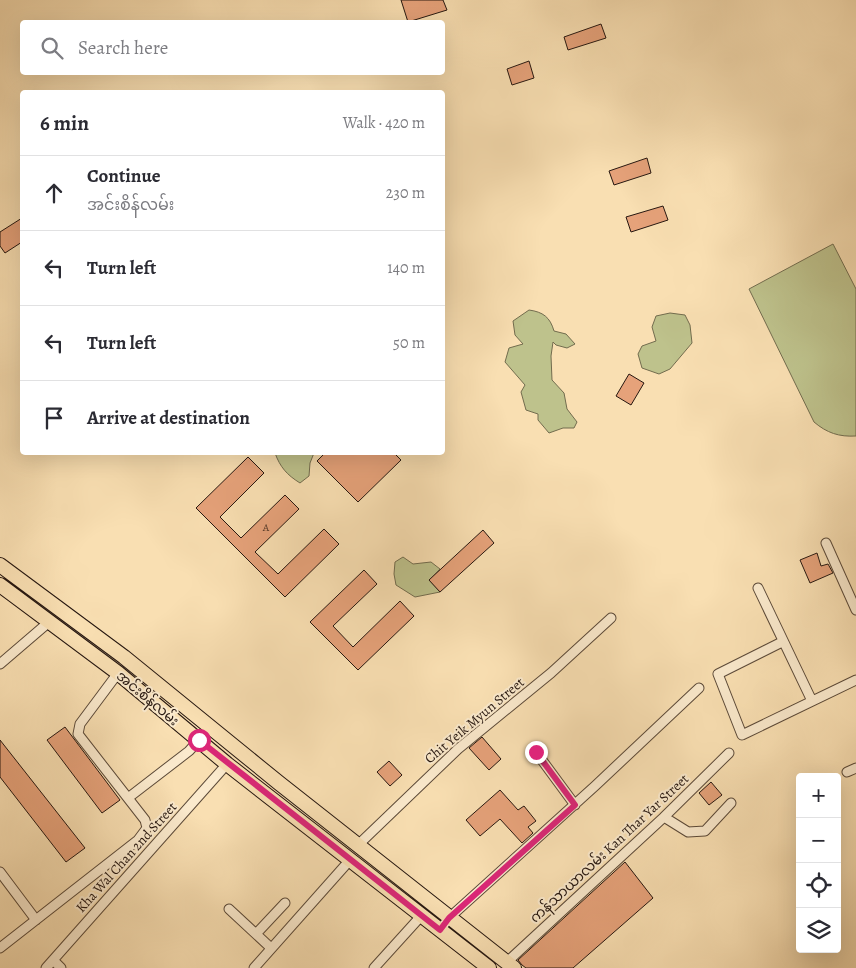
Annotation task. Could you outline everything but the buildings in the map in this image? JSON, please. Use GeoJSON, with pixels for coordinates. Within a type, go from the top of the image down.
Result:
{"type":"FeatureCollection","features":[{"type":"Feature","properties":{"kind":"main road","name":"အင်းစိန်လမ်း"},"geometry":{"type":"LineString","coordinates":[[0,565],[124,657],[510,965]]}},
{"type":"Feature","properties":{"kind":"main road","name":"အင်းစိန်လမ်း"},"geometry":{"type":"LineString","coordinates":[[0,585],[118,673],[227,764],[422,915],[483,966]]}},
{"type":"Feature","properties":{"kind":"street"},"geometry":{"type":"LineString","coordinates":[[826,543],[856,610]]}},
{"type":"Feature","properties":{"kind":"street"},"geometry":{"type":"LineString","coordinates":[[758,588],[782,642],[812,701]]}},
{"type":"Feature","properties":{"kind":"street","name":"Chit Yeik Myun Street"},"geometry":{"type":"LineString","coordinates":[[358,845],[458,749],[551,673],[611,618]]}},
{"type":"Feature","properties":{"kind":"street"},"geometry":{"type":"LineString","coordinates":[[0,664],[49,622]]}},
{"type":"Feature","properties":{"kind":"street"},"geometry":{"type":"LineString","coordinates":[[782,642],[718,674],[742,735],[856,680]]}},
{"type":"Feature","properties":{"kind":"street"},"geometry":{"type":"LineString","coordinates":[[0,948],[138,840],[147,828],[145,820],[78,734],[80,724],[118,673]]}},
{"type":"Feature","properties":{"kind":"street"},"geometry":{"type":"LineString","coordinates":[[440,930],[449,918],[575,805],[699,688]]}},
{"type":"Feature","properties":{"kind":"street"},"geometry":{"type":"LineString","coordinates":[[128,798],[189,751],[199,740]]}},
{"type":"Feature","properties":{"kind":"street"},"geometry":{"type":"LineString","coordinates":[[536,752],[575,805]]}},
{"type":"Feature","properties":{"kind":"street","name":"ကန်သာယာလမ်း Kan Thar Yar Street"},"geometry":{"type":"LineString","coordinates":[[510,965],[729,753]]}},
{"type":"Feature","properties":{"kind":"street","name":"Kha Wal Chan 2nd Street"},"geometry":{"type":"LineString","coordinates":[[46,968],[227,764]]}},
{"type":"Feature","properties":{"kind":"street"},"geometry":{"type":"LineString","coordinates":[[847,772],[856,768]]}},
{"type":"Feature","properties":{"kind":"street"},"geometry":{"type":"LineString","coordinates":[[664,817],[688,832],[705,831],[731,802]]}},
{"type":"Feature","properties":{"kind":"street"},"geometry":{"type":"LineString","coordinates":[[254,968],[350,860]]}},
{"type":"Feature","properties":{"kind":"street"},"geometry":{"type":"LineString","coordinates":[[0,872],[36,920]]}},
{"type":"Feature","properties":{"kind":"street"},"geometry":{"type":"LineString","coordinates":[[256,934],[286,903]]}},
{"type":"Feature","properties":{"kind":"street"},"geometry":{"type":"LineString","coordinates":[[229,909],[271,948]]}},
{"type":"Feature","properties":{"kind":"street"},"geometry":{"type":"LineString","coordinates":[[374,968],[422,915]]}},
{"type":"Feature","properties":{"kind":"street"},"geometry":{"type":"LineString","coordinates":[[52,960],[61,968]]}},
{"type":"Feature","properties":{"kind":"green space"},"geometry":{"type":"Polygon","coordinates":[[[833,244],[856,289],[856,436],[834,434],[814,422],[749,289],[833,244]]]}},
{"type":"Feature","properties":{"kind":"green space"},"geometry":{"type":"Polygon","coordinates":[[[529,310],[545,316],[554,331],[566,334],[575,344],[567,348],[556,345],[553,342],[551,356],[552,380],[564,393],[567,409],[577,422],[574,428],[563,428],[549,433],[538,420],[538,414],[526,410],[521,392],[525,385],[505,362],[509,348],[523,344],[515,335],[513,321],[529,310]]]}},
{"type":"Feature","properties":{"kind":"green space"},"geometry":{"type":"Polygon","coordinates":[[[670,313],[685,315],[690,325],[692,343],[670,369],[659,374],[642,368],[638,354],[642,346],[656,341],[652,327],[656,316],[670,313]]]}},
{"type":"Feature","properties":{"kind":"green space"},"geometry":{"type":"Polygon","coordinates":[[[276,455],[313,455],[310,463],[309,476],[300,483],[288,474],[276,455]]]}},
{"type":"Feature","properties":{"kind":"green space"},"geometry":{"type":"Polygon","coordinates":[[[403,557],[413,564],[431,562],[440,569],[429,580],[440,592],[415,597],[396,585],[394,574],[395,562],[403,557]]]}},
{"type":"Feature","properties":{"kind":"route"},"geometry":{"type":"LineString","coordinates":[[199,740],[227,764],[440,930],[449,918],[575,805],[536,752]]}}]}
